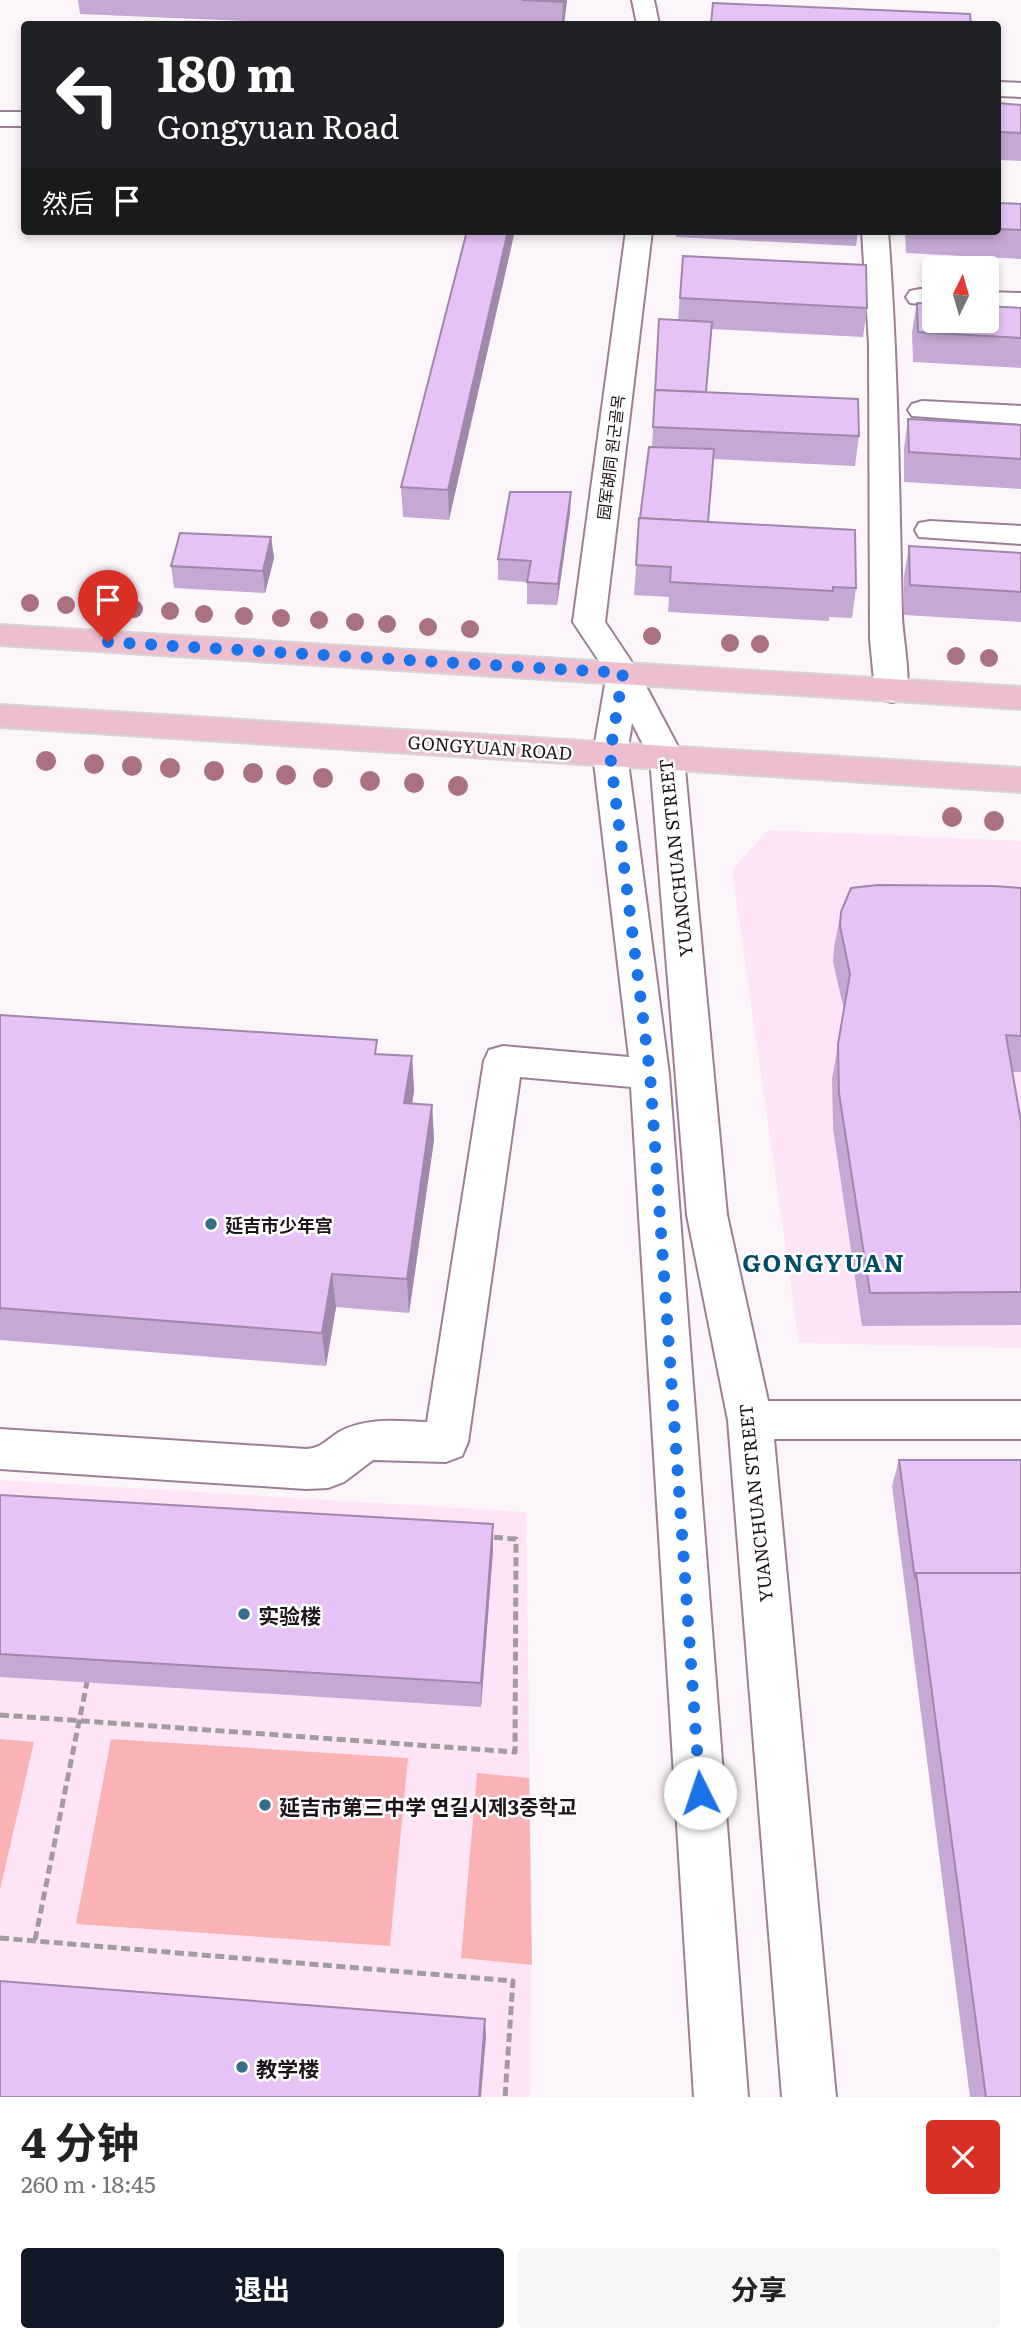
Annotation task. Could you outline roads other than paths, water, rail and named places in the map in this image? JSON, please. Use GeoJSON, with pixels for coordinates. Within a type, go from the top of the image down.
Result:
{"type":"FeatureCollection","features":[{"type":"Feature","properties":{"kind":"main road"},"geometry":{"type":"LineString","coordinates":[[0,635],[1021,698]]}},
{"type":"Feature","properties":{"kind":"main road","name":"GONGYUAN ROAD"},"geometry":{"type":"LineString","coordinates":[[0,716],[1021,780]]}},
{"type":"Feature","properties":{"kind":"street"},"geometry":{"type":"LineString","coordinates":[[643,0],[647,21]]}},
{"type":"Feature","properties":{"kind":"street"},"geometry":{"type":"LineString","coordinates":[[1001,89],[1021,90]]}},
{"type":"Feature","properties":{"kind":"street"},"geometry":{"type":"LineString","coordinates":[[0,118],[21,119]]}},
{"type":"Feature","properties":{"kind":"street","name":"园军胡同 원군골목"},"geometry":{"type":"LineString","coordinates":[[623,673],[589,622],[638,235]]}},
{"type":"Feature","properties":{"kind":"street"},"geometry":{"type":"LineString","coordinates":[[875,235],[883,344],[886,639],[892,691]]}},
{"type":"Feature","properties":{"kind":"street"},"geometry":{"type":"LineString","coordinates":[[999,300],[1021,301]]}},
{"type":"Feature","properties":{"kind":"street"},"geometry":{"type":"LineString","coordinates":[[922,410],[1021,415]]}},
{"type":"Feature","properties":{"kind":"street"},"geometry":{"type":"LineString","coordinates":[[930,530],[1021,534]]}},
{"type":"Feature","properties":{"kind":"street"},"geometry":{"type":"LineString","coordinates":[[623,673],[610,754],[650,1074],[721,2097]]}},
{"type":"Feature","properties":{"kind":"street","name":"YUANCHUAN STREET"},"geometry":{"type":"LineString","coordinates":[[623,673],[667,758],[708,1215],[750,1420],[808,2097]]}},
{"type":"Feature","properties":{"kind":"street"},"geometry":{"type":"LineString","coordinates":[[0,1449],[306,1469],[328,1468],[355,1447],[373,1440],[446,1441],[503,1061],[650,1074]]}},
{"type":"Feature","properties":{"kind":"street"},"geometry":{"type":"LineString","coordinates":[[750,1420],[1021,1420]]}},
{"type":"Feature","properties":{"kind":"place","name":"延吉市少年宫"},"geometry":{"type":"Point","coordinates":[211,1224]}},
{"type":"Feature","properties":{"kind":"place","name":"实验楼"},"geometry":{"type":"Point","coordinates":[244,1614]}},
{"type":"Feature","properties":{"kind":"place","name":"延吉市第三中学 연길시제3중학교"},"geometry":{"type":"Point","coordinates":[265,1805]}},
{"type":"Feature","properties":{"kind":"place","name":"教学楼"},"geometry":{"type":"Point","coordinates":[242,2067]}},
{"type":"Feature","properties":{"kind":"district","name":"GONGYUAN"},"geometry":{"type":"Point","coordinates":[824,1261]}}]}
